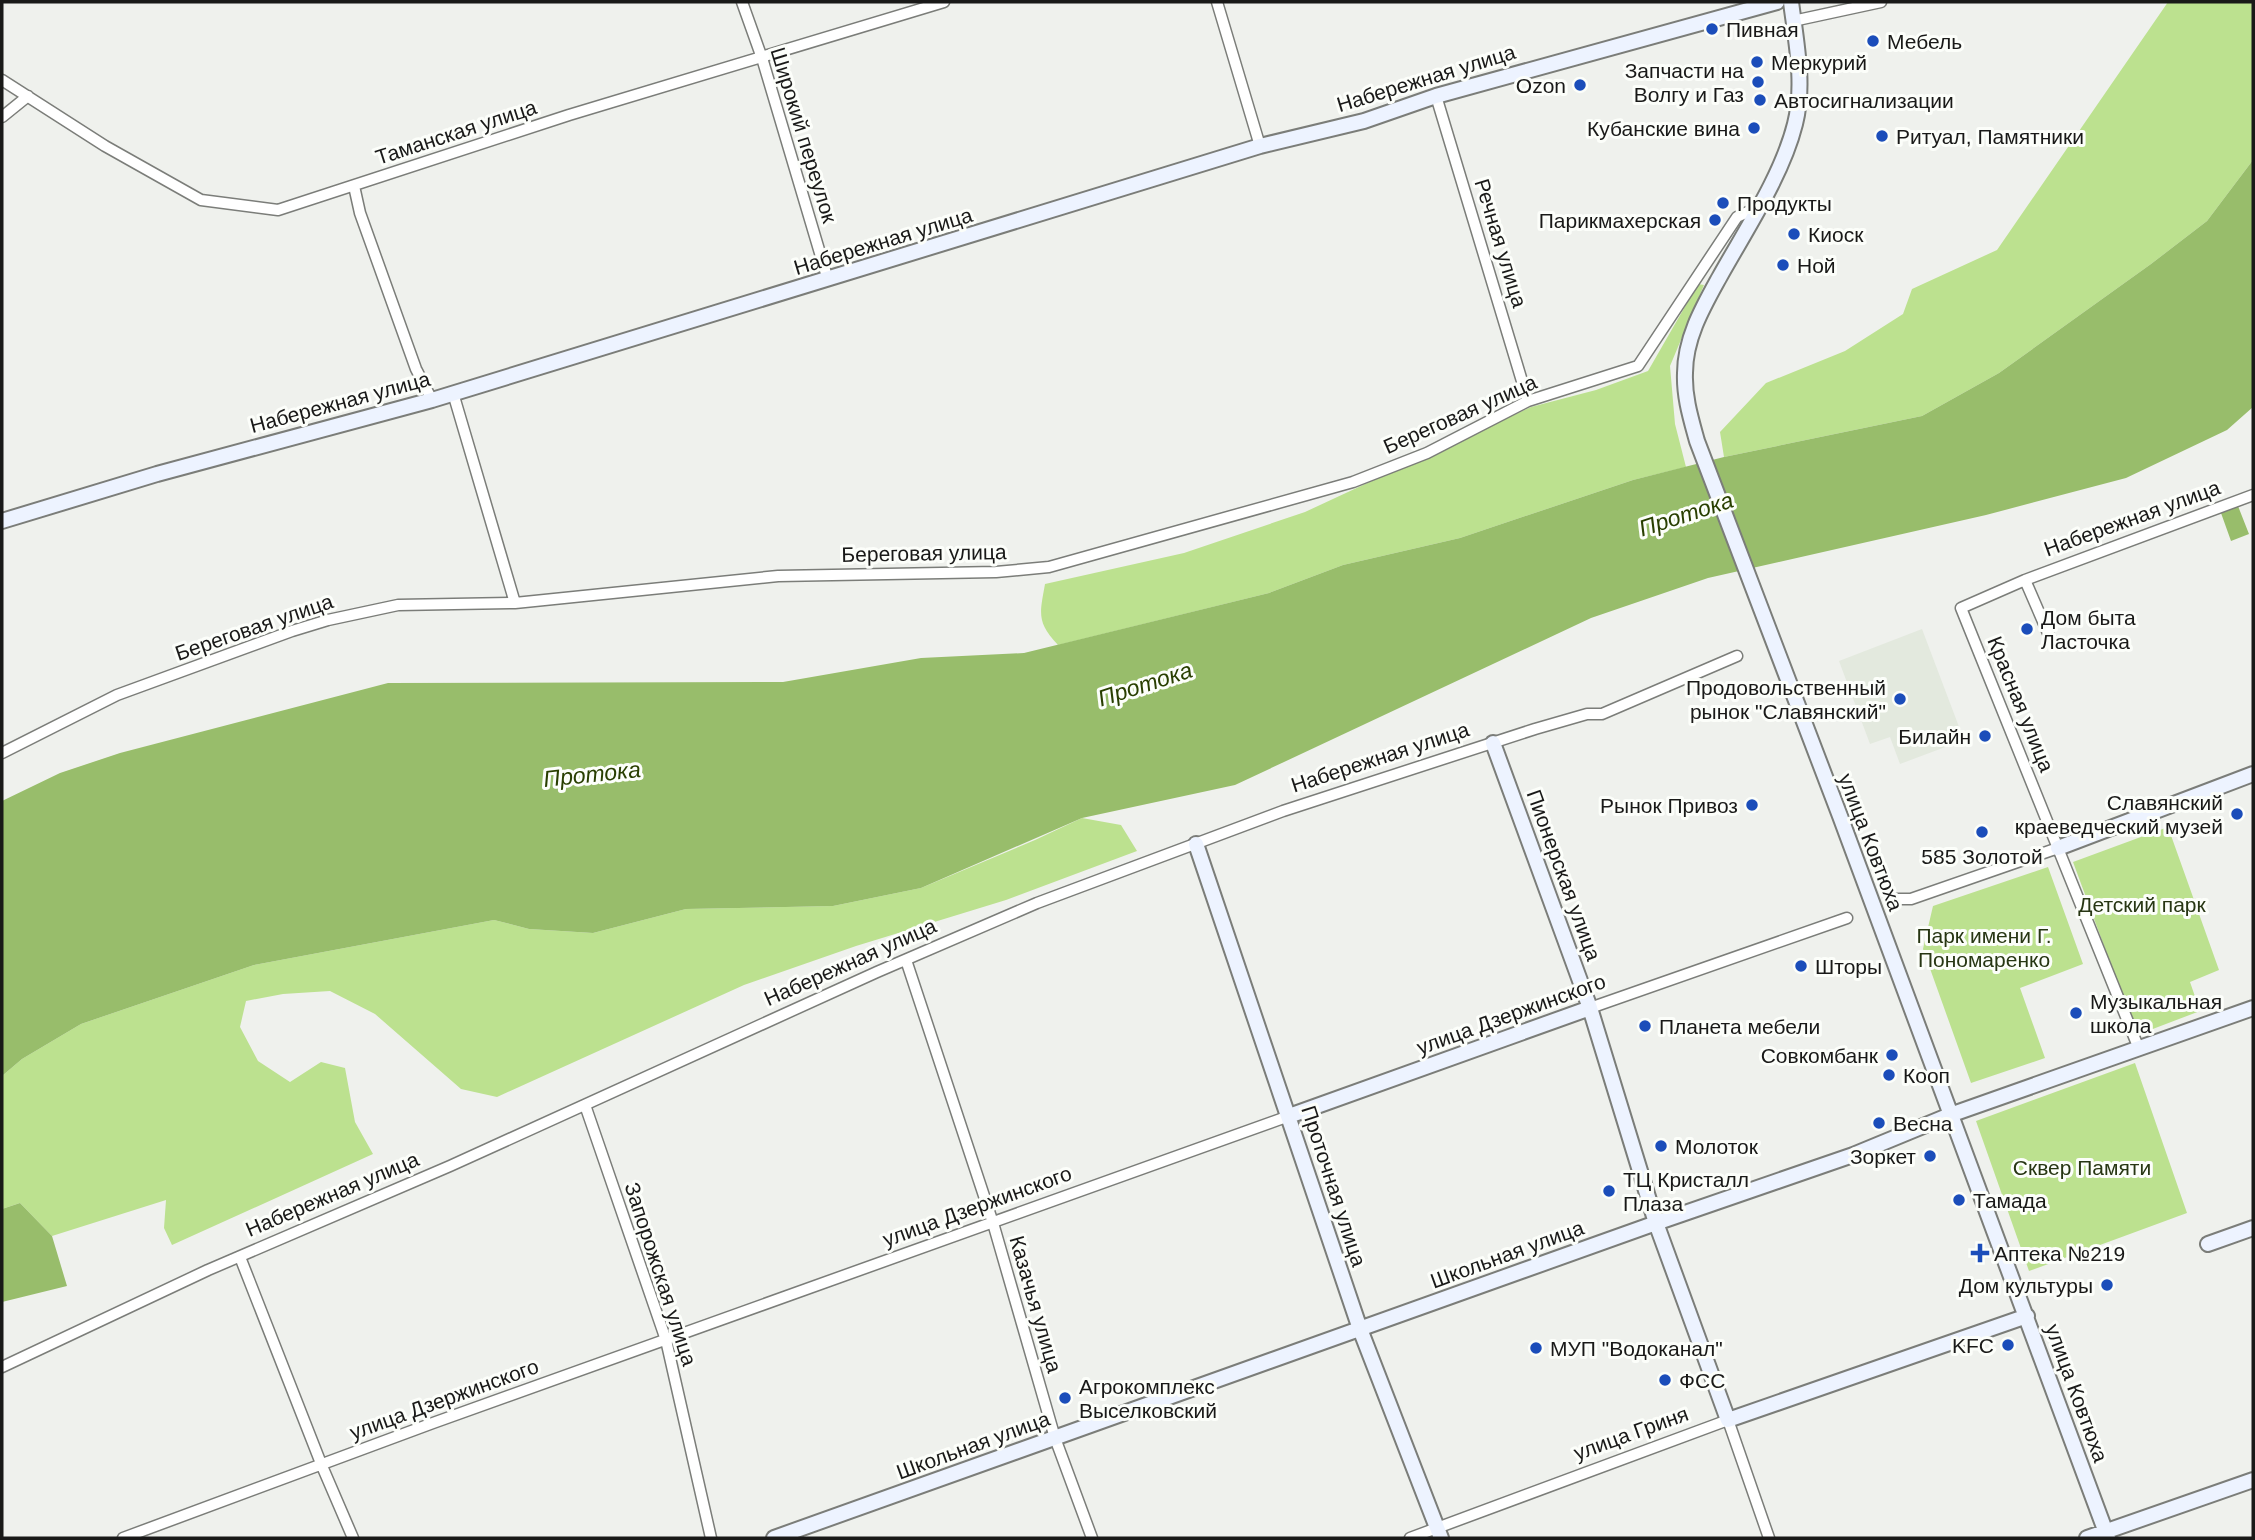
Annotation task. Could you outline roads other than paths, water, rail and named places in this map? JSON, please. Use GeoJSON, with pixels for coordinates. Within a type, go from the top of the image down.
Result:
{"type":"FeatureCollection","features":[{"type":"Feature","properties":{"kind":"street","name":"Широкий переулок"},"geometry":{"type":"LineString","coordinates":[[741,2],[762,58],[828,280]]}},
{"type":"Feature","properties":{"kind":"street","name":"Таманская улица"},"geometry":{"type":"LineString","coordinates":[[2,80],[105,146],[201,200],[278,210],[569,115],[943,2]]}},
{"type":"Feature","properties":{"kind":"street"},"geometry":{"type":"LineString","coordinates":[[1217,2],[1260,146]]}},
{"type":"Feature","properties":{"kind":"street","name":"Набережная улица"},"geometry":{"type":"LineString","coordinates":[[2,521],[158,474],[432,400],[1260,146],[1364,121],[1436,96],[1585,53],[1777,2]]}},
{"type":"Feature","properties":{"kind":"street","name":"улица Ковтюха"},"geometry":{"type":"LineString","coordinates":[[1791,2],[1799,83],[1794,127],[1758,207],[1702,310],[1688,350],[1685,372],[1686,401],[1696,441],[1840,816],[2107,1535]]}},
{"type":"Feature","properties":{"kind":"street"},"geometry":{"type":"LineString","coordinates":[[1793,21],[1851,5],[1881,2]]}},
{"type":"Feature","properties":{"kind":"street"},"geometry":{"type":"LineString","coordinates":[[2,117],[27,96]]}},
{"type":"Feature","properties":{"kind":"street","name":"Речная улица"},"geometry":{"type":"LineString","coordinates":[[1436,96],[1528,401]]}},
{"type":"Feature","properties":{"kind":"street"},"geometry":{"type":"LineString","coordinates":[[354,186],[360,213],[416,369],[432,400]]}},
{"type":"Feature","properties":{"kind":"street","name":"Береговая улица"},"geometry":{"type":"LineString","coordinates":[[2,753],[117,695],[316,623],[398,605],[515,603],[778,576],[996,572],[1049,567],[1353,482],[1427,453],[1528,401],[1638,366],[1737,217],[1758,207]]}},
{"type":"Feature","properties":{"kind":"street"},"geometry":{"type":"LineString","coordinates":[[453,393],[515,603]]}},
{"type":"Feature","properties":{"kind":"street","name":"Набережная улица"},"geometry":{"type":"LineString","coordinates":[[1961,608],[2025,580],[2253,495]]}},
{"type":"Feature","properties":{"kind":"street"},"geometry":{"type":"LineString","coordinates":[[2025,580],[2051,640]]}},
{"type":"Feature","properties":{"kind":"street","name":"Красная улица"},"geometry":{"type":"LineString","coordinates":[[1961,608],[2139,1049]]}},
{"type":"Feature","properties":{"kind":"street","name":"Набережная улица"},"geometry":{"type":"LineString","coordinates":[[2,1367],[240,1257],[1037,903],[1283,811],[1587,714],[1602,714],[1737,656]]}},
{"type":"Feature","properties":{"kind":"street","name":"Пионерская улица"},"geometry":{"type":"LineString","coordinates":[[1493,743],[1590,1008],[1656,1223],[1769,1538]]}},
{"type":"Feature","properties":{"kind":"street"},"geometry":{"type":"LineString","coordinates":[[1891,899],[1912,899],[2058,848],[2253,774]]}},
{"type":"Feature","properties":{"kind":"street","name":"Проточная улица"},"geometry":{"type":"LineString","coordinates":[[1196,844],[1360,1329],[1439,1533]]}},
{"type":"Feature","properties":{"kind":"street","name":"улица Дзержинского"},"geometry":{"type":"LineString","coordinates":[[123,1538],[433,1423],[1847,918]]}},
{"type":"Feature","properties":{"kind":"street","name":"Казачья улица"},"geometry":{"type":"LineString","coordinates":[[906,960],[993,1223],[1055,1438],[1092,1538]]}},
{"type":"Feature","properties":{"kind":"street","name":"Школьная улица"},"geometry":{"type":"LineString","coordinates":[[774,1538],[1853,1155],[1950,1115],[2253,1008]]}},
{"type":"Feature","properties":{"kind":"street","name":"Запорожская улица"},"geometry":{"type":"LineString","coordinates":[[585,1105],[667,1340],[711,1538]]}},
{"type":"Feature","properties":{"kind":"street"},"geometry":{"type":"LineString","coordinates":[[2208,1244],[2253,1228]]}},
{"type":"Feature","properties":{"kind":"street"},"geometry":{"type":"LineString","coordinates":[[240,1257],[353,1538]]}},
{"type":"Feature","properties":{"kind":"street","name":"улица Гриня"},"geometry":{"type":"LineString","coordinates":[[1410,1538],[1439,1533],[1728,1420],[2027,1316]]}},
{"type":"Feature","properties":{"kind":"street"},"geometry":{"type":"LineString","coordinates":[[2087,1538],[2107,1535],[2253,1480]]}},
{"type":"Feature","properties":{"kind":"water","name":"Протока"},"geometry":{"type":"Polygon","coordinates":[[[2253,160],[2253,407],[2227,430],[2126,478],[1986,515],[1708,578],[1591,618],[1235,785],[1082,818],[921,888],[833,906],[686,909],[593,933],[529,929],[494,920],[254,965],[81,1024],[22,1059],[2,1076],[2,801],[60,773],[120,753],[388,683],[783,682],[921,658],[1024,653],[1269,593],[1343,565],[1460,538],[1633,480],[1724,457],[1922,416],[1999,373],[2207,221],[2253,160]]]}},
{"type":"Feature","properties":{"kind":"water"},"geometry":{"type":"Polygon","coordinates":[[[2238,506],[2249,534],[2231,541],[2221,513],[2238,506]]]}},
{"type":"Feature","properties":{"kind":"water"},"geometry":{"type":"Polygon","coordinates":[[[20,1203],[52,1236],[67,1286],[2,1302],[2,1209],[20,1203]]]}},
{"type":"Feature","properties":{"kind":"place","name":"Пивная"},"geometry":{"type":"Point","coordinates":[1712,29]}},
{"type":"Feature","properties":{"kind":"place","name":"Мебель"},"geometry":{"type":"Point","coordinates":[1873,41]}},
{"type":"Feature","properties":{"kind":"place","name":"Меркурий"},"geometry":{"type":"Point","coordinates":[1757,62]}},
{"type":"Feature","properties":{"kind":"place","name":"Запчасти на Волгу и Газ"},"geometry":{"type":"Point","coordinates":[1758,82]}},
{"type":"Feature","properties":{"kind":"place","name":"Ozon"},"geometry":{"type":"Point","coordinates":[1580,85]}},
{"type":"Feature","properties":{"kind":"place","name":"Автосигнализации"},"geometry":{"type":"Point","coordinates":[1760,100]}},
{"type":"Feature","properties":{"kind":"place","name":"Кубанские вина"},"geometry":{"type":"Point","coordinates":[1754,128]}},
{"type":"Feature","properties":{"kind":"place","name":"Ритуал, Памятники"},"geometry":{"type":"Point","coordinates":[1882,136]}},
{"type":"Feature","properties":{"kind":"place","name":"Продукты"},"geometry":{"type":"Point","coordinates":[1723,203]}},
{"type":"Feature","properties":{"kind":"place","name":"Парикмахерская"},"geometry":{"type":"Point","coordinates":[1715,220]}},
{"type":"Feature","properties":{"kind":"place","name":"Киоск"},"geometry":{"type":"Point","coordinates":[1794,234]}},
{"type":"Feature","properties":{"kind":"place","name":"Ной"},"geometry":{"type":"Point","coordinates":[1783,265]}},
{"type":"Feature","properties":{"kind":"place","name":"Дом быта Ласточка"},"geometry":{"type":"Point","coordinates":[2027,629]}},
{"type":"Feature","properties":{"kind":"place","name":"Продовольственный рынок \"Славянский\""},"geometry":{"type":"Point","coordinates":[1900,699]}},
{"type":"Feature","properties":{"kind":"place","name":"Билайн"},"geometry":{"type":"Point","coordinates":[1985,736]}},
{"type":"Feature","properties":{"kind":"place","name":"Рынок Привоз"},"geometry":{"type":"Point","coordinates":[1752,805]}},
{"type":"Feature","properties":{"kind":"place","name":"Славянский краеведческий музей"},"geometry":{"type":"Point","coordinates":[2237,814]}},
{"type":"Feature","properties":{"kind":"place","name":"585 Золотой"},"geometry":{"type":"Point","coordinates":[1982,832]}},
{"type":"Feature","properties":{"kind":"place","name":"Шторы"},"geometry":{"type":"Point","coordinates":[1801,966]}},
{"type":"Feature","properties":{"kind":"place","name":"Музыкальная школа"},"geometry":{"type":"Point","coordinates":[2076,1013]}},
{"type":"Feature","properties":{"kind":"place","name":"Планета мебели"},"geometry":{"type":"Point","coordinates":[1645,1026]}},
{"type":"Feature","properties":{"kind":"place","name":"Совкомбанк"},"geometry":{"type":"Point","coordinates":[1892,1055]}},
{"type":"Feature","properties":{"kind":"place","name":"Кооп"},"geometry":{"type":"Point","coordinates":[1889,1075]}},
{"type":"Feature","properties":{"kind":"place","name":"Весна"},"geometry":{"type":"Point","coordinates":[1879,1123]}},
{"type":"Feature","properties":{"kind":"place","name":"Молоток"},"geometry":{"type":"Point","coordinates":[1661,1146]}},
{"type":"Feature","properties":{"kind":"place","name":"Зоркет"},"geometry":{"type":"Point","coordinates":[1930,1156]}},
{"type":"Feature","properties":{"kind":"place","name":"ТЦ Кристалл Плаза"},"geometry":{"type":"Point","coordinates":[1609,1191]}},
{"type":"Feature","properties":{"kind":"place","name":"Тамада"},"geometry":{"type":"Point","coordinates":[1959,1200]}},
{"type":"Feature","properties":{"kind":"place","name":"Аптека №219"},"geometry":{"type":"Point","coordinates":[1980,1253]}},
{"type":"Feature","properties":{"kind":"place","name":"Дом культуры"},"geometry":{"type":"Point","coordinates":[2107,1285]}},
{"type":"Feature","properties":{"kind":"place","name":"KFC"},"geometry":{"type":"Point","coordinates":[2008,1345]}},
{"type":"Feature","properties":{"kind":"place","name":"МУП \"Водоканал\""},"geometry":{"type":"Point","coordinates":[1536,1348]}},
{"type":"Feature","properties":{"kind":"place","name":"ФСС"},"geometry":{"type":"Point","coordinates":[1665,1380]}},
{"type":"Feature","properties":{"kind":"place","name":"Агрокомплекс Выселковский"},"geometry":{"type":"Point","coordinates":[1065,1398]}},
{"type":"Feature","properties":{"kind":"park label","name":"Детский парк"},"geometry":{"type":"Point","coordinates":[2142,904]}},
{"type":"Feature","properties":{"kind":"park label","name":"Парк имени Г. Пономаренко"},"geometry":{"type":"Point","coordinates":[1984,947]}},
{"type":"Feature","properties":{"kind":"park label","name":"Сквер Памяти"},"geometry":{"type":"Point","coordinates":[2082,1167]}}]}
